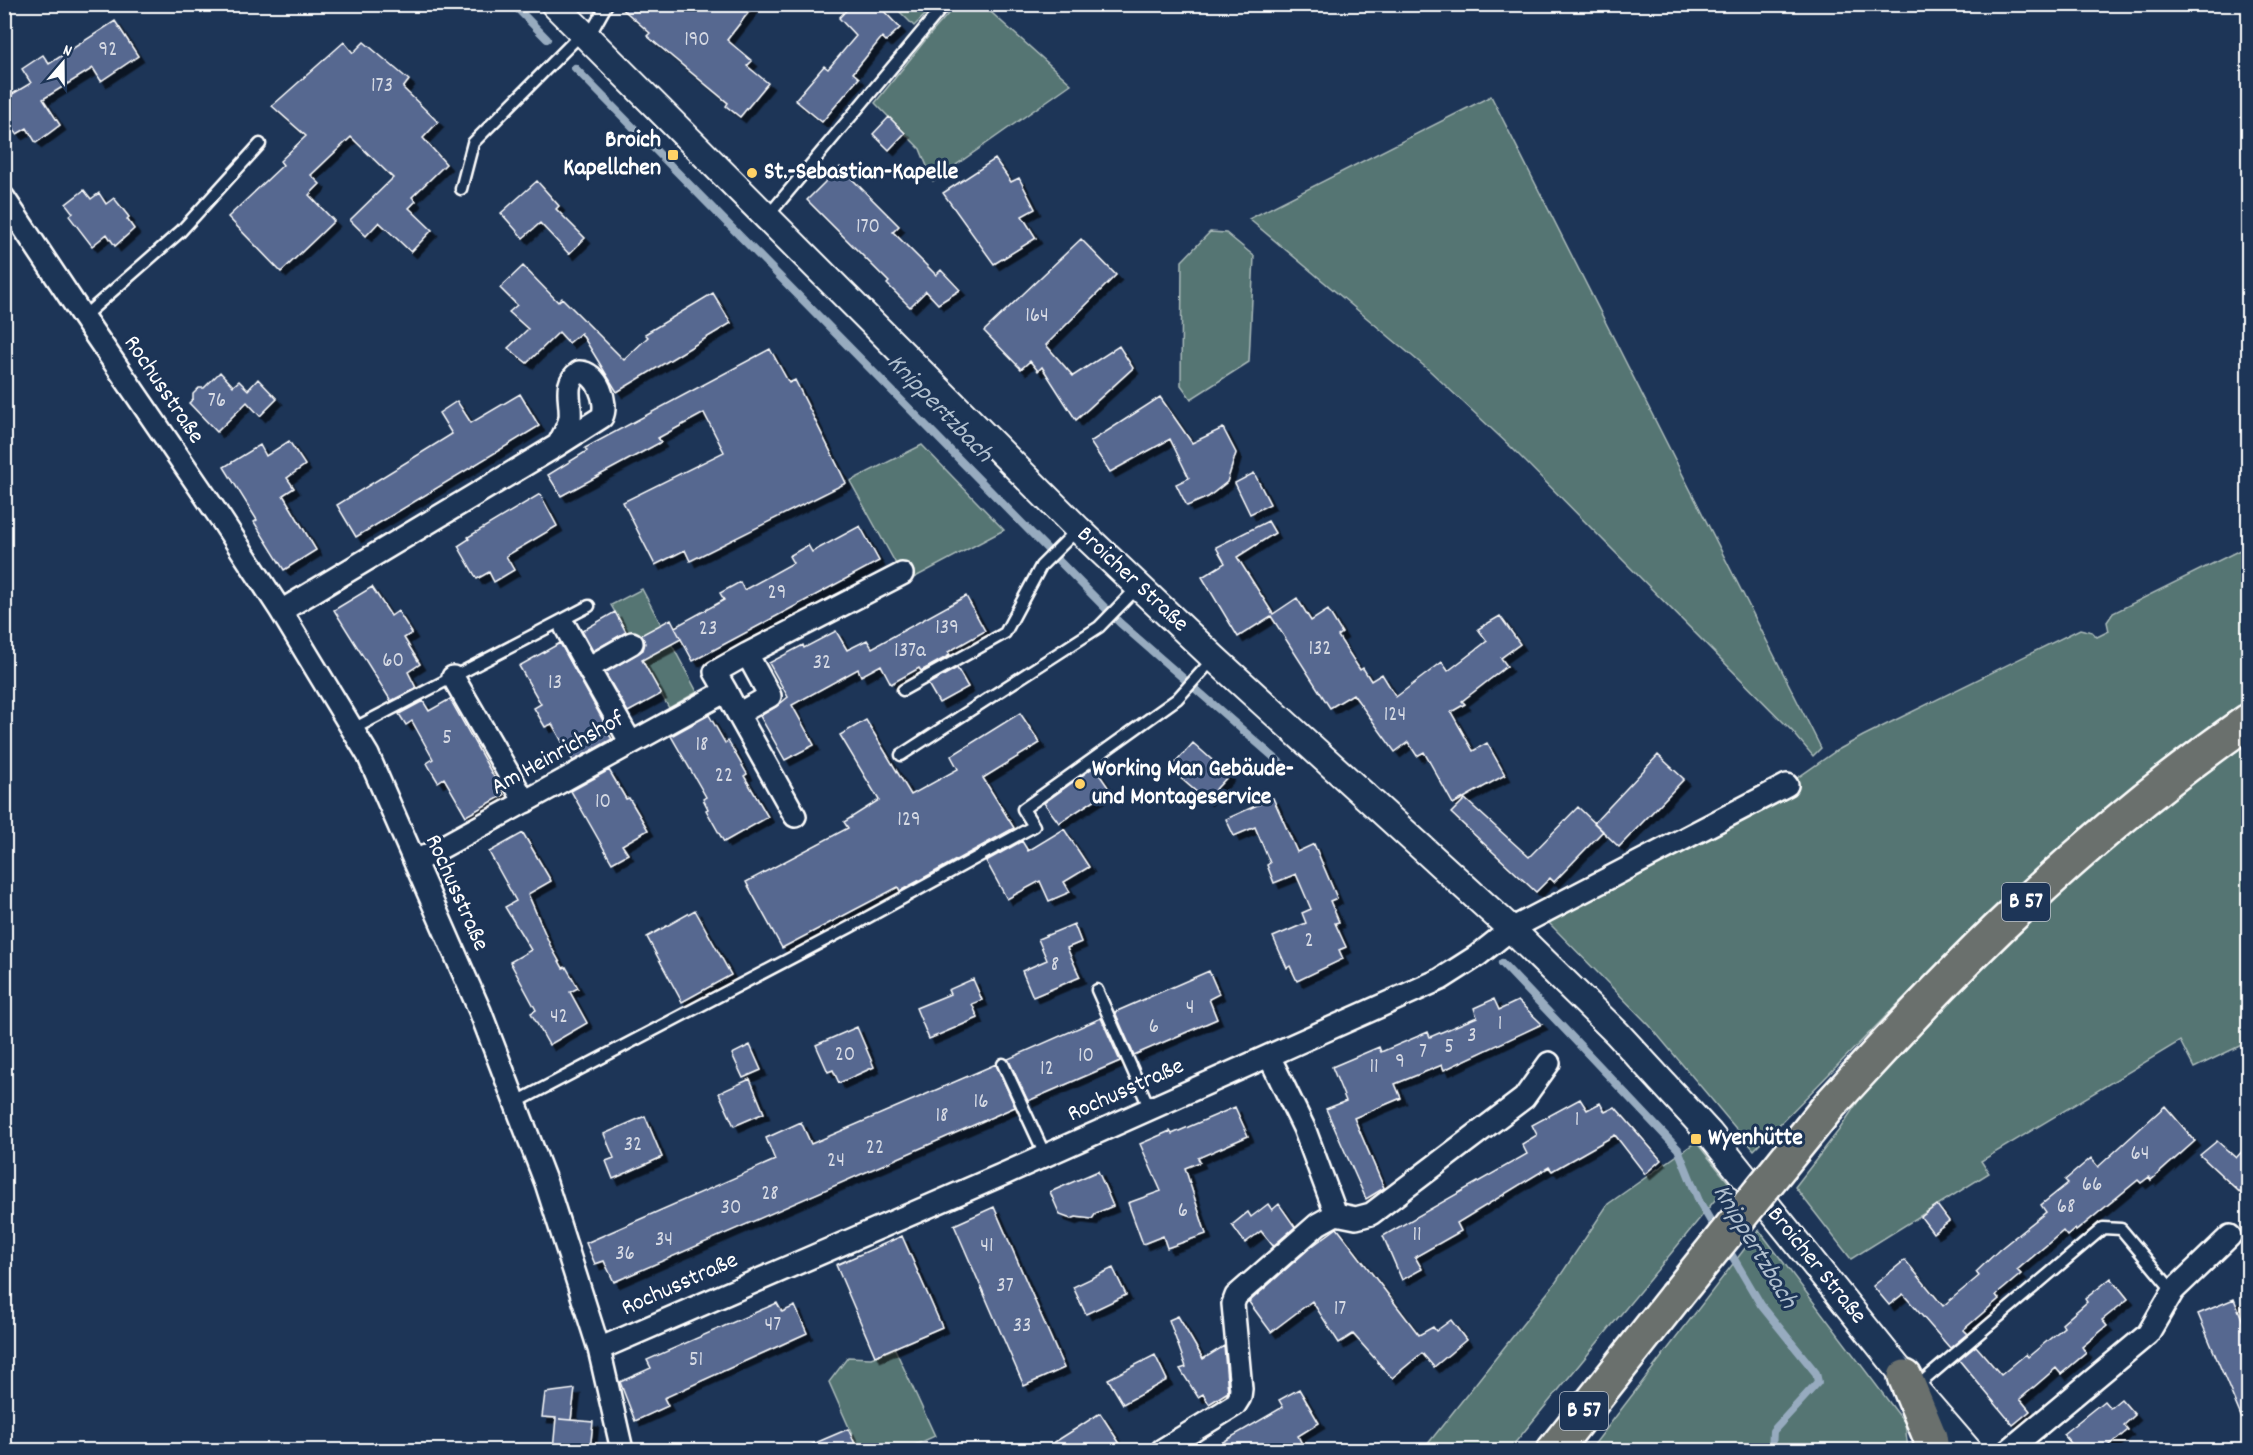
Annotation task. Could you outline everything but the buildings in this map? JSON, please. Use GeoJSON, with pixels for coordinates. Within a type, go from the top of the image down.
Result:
{"type":"FeatureCollection","features":[{"type":"Feature","properties":{"kind":"main road","name":"B 57"},"geometry":{"type":"LineString","coordinates":[[1554,1450],[1828,1107],[1908,1021],[2019,908],[2119,820],[2248,721]]}},
{"type":"Feature","properties":{"kind":"main road"},"geometry":{"type":"LineString","coordinates":[[1910,1382],[1930,1437],[1932,1450]]}},
{"type":"Feature","properties":{"kind":"street","name":"Broicher Straße"},"geometry":{"type":"LineString","coordinates":[[554,4],[766,218],[1071,536],[1208,665],[1511,929],[1617,1033],[1709,1133],[1910,1382],[1968,1450]]}},
{"type":"Feature","properties":{"kind":"street","name":"Rochusstraße"},"geometry":{"type":"LineString","coordinates":[[4,198],[221,519],[281,611],[368,755],[480,1011],[546,1182],[599,1349],[1150,1109],[1440,979],[1477,956],[1511,929]]}},
{"type":"Feature","properties":{"kind":"street"},"geometry":{"type":"LineString","coordinates":[[281,611],[558,445]]}},
{"type":"Feature","properties":{"kind":"street"},"geometry":{"type":"LineString","coordinates":[[795,816],[715,672],[902,574]]}},
{"type":"Feature","properties":{"kind":"street"},"geometry":{"type":"LineString","coordinates":[[566,628],[631,743]]}},
{"type":"Feature","properties":{"kind":"street"},"geometry":{"type":"LineString","coordinates":[[588,668],[633,643]]}},
{"type":"Feature","properties":{"kind":"street"},"geometry":{"type":"LineString","coordinates":[[738,714],[770,696],[747,654]]}},
{"type":"Feature","properties":{"kind":"street"},"geometry":{"type":"LineString","coordinates":[[453,677],[525,802]]}},
{"type":"Feature","properties":{"kind":"street","name":"Am Heinrichshof"},"geometry":{"type":"LineString","coordinates":[[415,862],[726,691]]}},
{"type":"Feature","properties":{"kind":"street"},"geometry":{"type":"LineString","coordinates":[[1511,929],[1787,785]]}},
{"type":"Feature","properties":{"kind":"street"},"geometry":{"type":"LineString","coordinates":[[1269,1056],[1304,1128],[1336,1214]]}},
{"type":"Feature","properties":{"kind":"street"},"geometry":{"type":"LineString","coordinates":[[1162,1450],[1234,1405],[1240,1397],[1233,1304],[1236,1296],[1318,1224],[1336,1214],[1356,1218],[1371,1214],[1524,1098],[1549,1063]]}},
{"type":"Feature","properties":{"kind":"street"},"geometry":{"type":"LineString","coordinates":[[2009,1450],[2148,1334],[2173,1291],[2230,1236]]}},
{"type":"Feature","properties":{"kind":"street"},"geometry":{"type":"LineString","coordinates":[[599,1349],[622,1450]]}},
{"type":"Feature","properties":{"kind":"lane"},"geometry":{"type":"LineString","coordinates":[[461,189],[473,144],[584,35],[593,29],[607,4]]}},
{"type":"Feature","properties":{"kind":"lane"},"geometry":{"type":"LineString","coordinates":[[766,218],[945,4]]}},
{"type":"Feature","properties":{"kind":"lane"},"geometry":{"type":"LineString","coordinates":[[83,317],[181,231],[260,144]]}},
{"type":"Feature","properties":{"kind":"lane"},"geometry":{"type":"LineString","coordinates":[[903,690],[1005,633],[1041,566],[1071,536]]}},
{"type":"Feature","properties":{"kind":"lane"},"geometry":{"type":"LineString","coordinates":[[901,755],[1099,627],[1131,594]]}},
{"type":"Feature","properties":{"kind":"lane"},"geometry":{"type":"LineString","coordinates":[[353,729],[589,606]]}},
{"type":"Feature","properties":{"kind":"lane"},"geometry":{"type":"LineString","coordinates":[[515,1103],[1034,826],[1023,809],[1179,697],[1208,665]]}},
{"type":"Feature","properties":{"kind":"lane"},"geometry":{"type":"LineString","coordinates":[[1097,990],[1150,1109]]}},
{"type":"Feature","properties":{"kind":"lane"},"geometry":{"type":"LineString","coordinates":[[1003,1064],[1045,1155]]}},
{"type":"Feature","properties":{"kind":"lane"},"geometry":{"type":"LineString","coordinates":[[1910,1382],[2103,1228],[2121,1229],[2173,1291]]}},
{"type":"Feature","properties":{"kind":"green space"},"geometry":{"type":"Polygon","coordinates":[[[893,5],[935,5],[914,26],[893,5]]]}},
{"type":"Feature","properties":{"kind":"green space"},"geometry":{"type":"Polygon","coordinates":[[[956,5],[983,5],[1071,84],[933,181],[920,149],[875,103],[956,5]]]}},
{"type":"Feature","properties":{"kind":"green space"},"geometry":{"type":"Polygon","coordinates":[[[1491,96],[1821,748],[1813,756],[1793,732],[1512,448],[1430,371],[1249,219],[1491,96]]]}},
{"type":"Feature","properties":{"kind":"green space"},"geometry":{"type":"Polygon","coordinates":[[[1210,232],[1226,233],[1254,256],[1249,362],[1191,399],[1181,385],[1182,261],[1210,232]]]}},
{"type":"Feature","properties":{"kind":"green space"},"geometry":{"type":"Polygon","coordinates":[[[922,445],[1004,530],[906,582],[850,481],[922,445]]]}},
{"type":"Feature","properties":{"kind":"green space"},"geometry":{"type":"Polygon","coordinates":[[[2248,546],[2248,703],[2118,803],[2005,901],[1754,1150],[1650,1026],[1548,922],[1787,785],[1836,751],[1863,736],[2080,629],[2092,632],[2097,637],[2109,631],[2107,622],[2113,613],[2248,546]]]}},
{"type":"Feature","properties":{"kind":"green space"},"geometry":{"type":"Polygon","coordinates":[[[642,589],[697,692],[669,708],[611,605],[642,589]]]}},
{"type":"Feature","properties":{"kind":"green space"},"geometry":{"type":"Polygon","coordinates":[[[2248,740],[2248,1042],[2194,1068],[2180,1041],[1981,1161],[1989,1173],[1851,1259],[1795,1187],[1861,1097],[2007,942],[2100,857],[2248,740]]]}},
{"type":"Feature","properties":{"kind":"green space"},"geometry":{"type":"Polygon","coordinates":[[[1696,1142],[1729,1183],[1509,1450],[1423,1450],[1556,1282],[1608,1204],[1696,1142]]]}},
{"type":"Feature","properties":{"kind":"green space"},"geometry":{"type":"Polygon","coordinates":[[[1759,1230],[1905,1423],[1908,1450],[1590,1450],[1759,1230]]]}},
{"type":"Feature","properties":{"kind":"green space"},"geometry":{"type":"Polygon","coordinates":[[[895,1349],[935,1436],[904,1450],[859,1450],[829,1382],[848,1357],[871,1358],[895,1349]]]}},
{"type":"Feature","properties":{"kind":"waterway","name":"Knippertzbach"},"geometry":{"type":"LineString","coordinates":[[513,4],[547,39]]}},
{"type":"Feature","properties":{"kind":"waterway","name":"Knippertzbach"},"geometry":{"type":"LineString","coordinates":[[575,68],[1120,623],[1285,767]]}},
{"type":"Feature","properties":{"kind":"waterway","name":"Knippertzbach"},"geometry":{"type":"LineString","coordinates":[[1502,963],[1678,1149],[1699,1201],[1717,1232]]}},
{"type":"Feature","properties":{"kind":"waterway","name":"Knippertzbach"},"geometry":{"type":"LineString","coordinates":[[1727,1247],[1761,1305],[1816,1373],[1818,1382],[1773,1431],[1772,1450]]}},
{"type":"Feature","properties":{"kind":"place","name":"Broich Kapellchen"},"geometry":{"type":"Point","coordinates":[673,155]}},
{"type":"Feature","properties":{"kind":"place","name":"St.-Sebastian-Kapelle"},"geometry":{"type":"Point","coordinates":[752,173]}},
{"type":"Feature","properties":{"kind":"place","name":"Working Man Gebäude- und Montageservice"},"geometry":{"type":"Point","coordinates":[1080,784]}},
{"type":"Feature","properties":{"kind":"place","name":"Wyenhütte"},"geometry":{"type":"Point","coordinates":[1696,1139]}}]}
